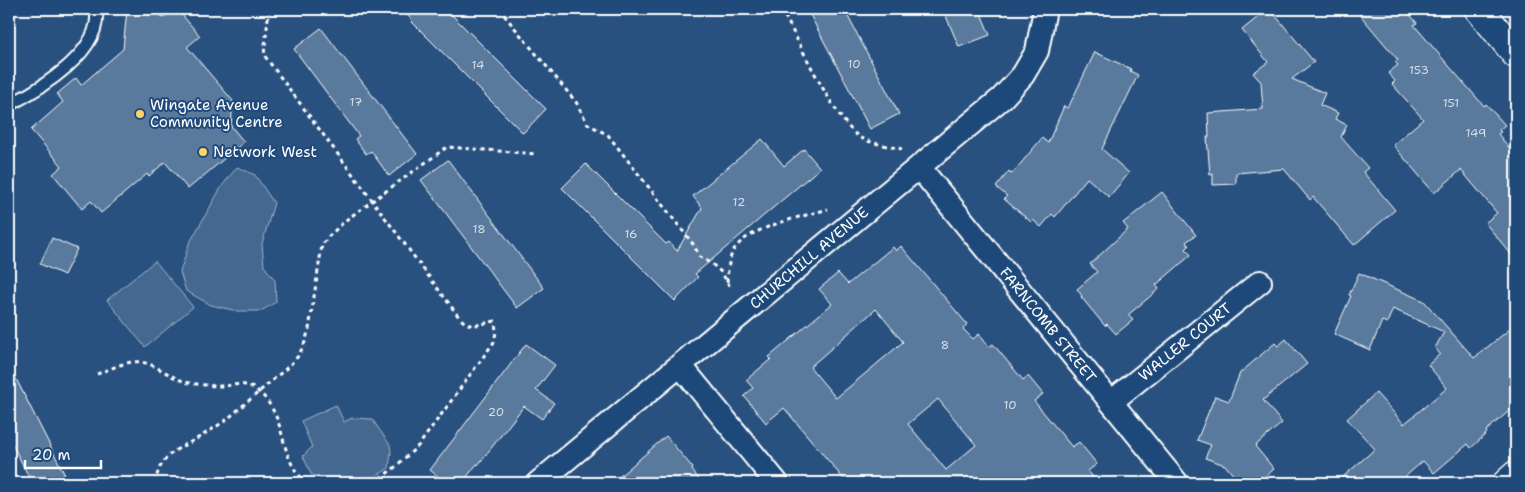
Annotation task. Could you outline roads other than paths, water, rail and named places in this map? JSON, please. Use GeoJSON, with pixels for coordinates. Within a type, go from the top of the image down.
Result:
{"type":"FeatureCollection","features":[{"type":"Feature","properties":{"kind":"main road"},"geometry":{"type":"LineString","coordinates":[[1479,9],[1516,54]]}},
{"type":"Feature","properties":{"kind":"main road"},"geometry":{"type":"LineString","coordinates":[[1507,483],[1516,475]]}},
{"type":"Feature","properties":{"kind":"street","name":"CHURCHILL AVENUE"},"geometry":{"type":"LineString","coordinates":[[538,483],[1002,98],[1023,75],[1037,51],[1046,9]]}},
{"type":"Feature","properties":{"kind":"street","name":"FARNCOMB STREET"},"geometry":{"type":"LineString","coordinates":[[919,167],[1177,483]]}},
{"type":"Feature","properties":{"kind":"street","name":"WALLER COURT"},"geometry":{"type":"LineString","coordinates":[[1111,402],[1260,282]]}},
{"type":"Feature","properties":{"kind":"street"},"geometry":{"type":"LineString","coordinates":[[680,365],[777,483]]}},
{"type":"Feature","properties":{"kind":"lane"},"geometry":{"type":"LineString","coordinates":[[9,105],[32,93],[70,64],[84,49],[94,34],[96,9]]}},
{"type":"Feature","properties":{"kind":"place","name":"Wingate Avenue Community Centre"},"geometry":{"type":"Point","coordinates":[140,114]}},
{"type":"Feature","properties":{"kind":"place","name":"Network West"},"geometry":{"type":"Point","coordinates":[203,152]}}]}
